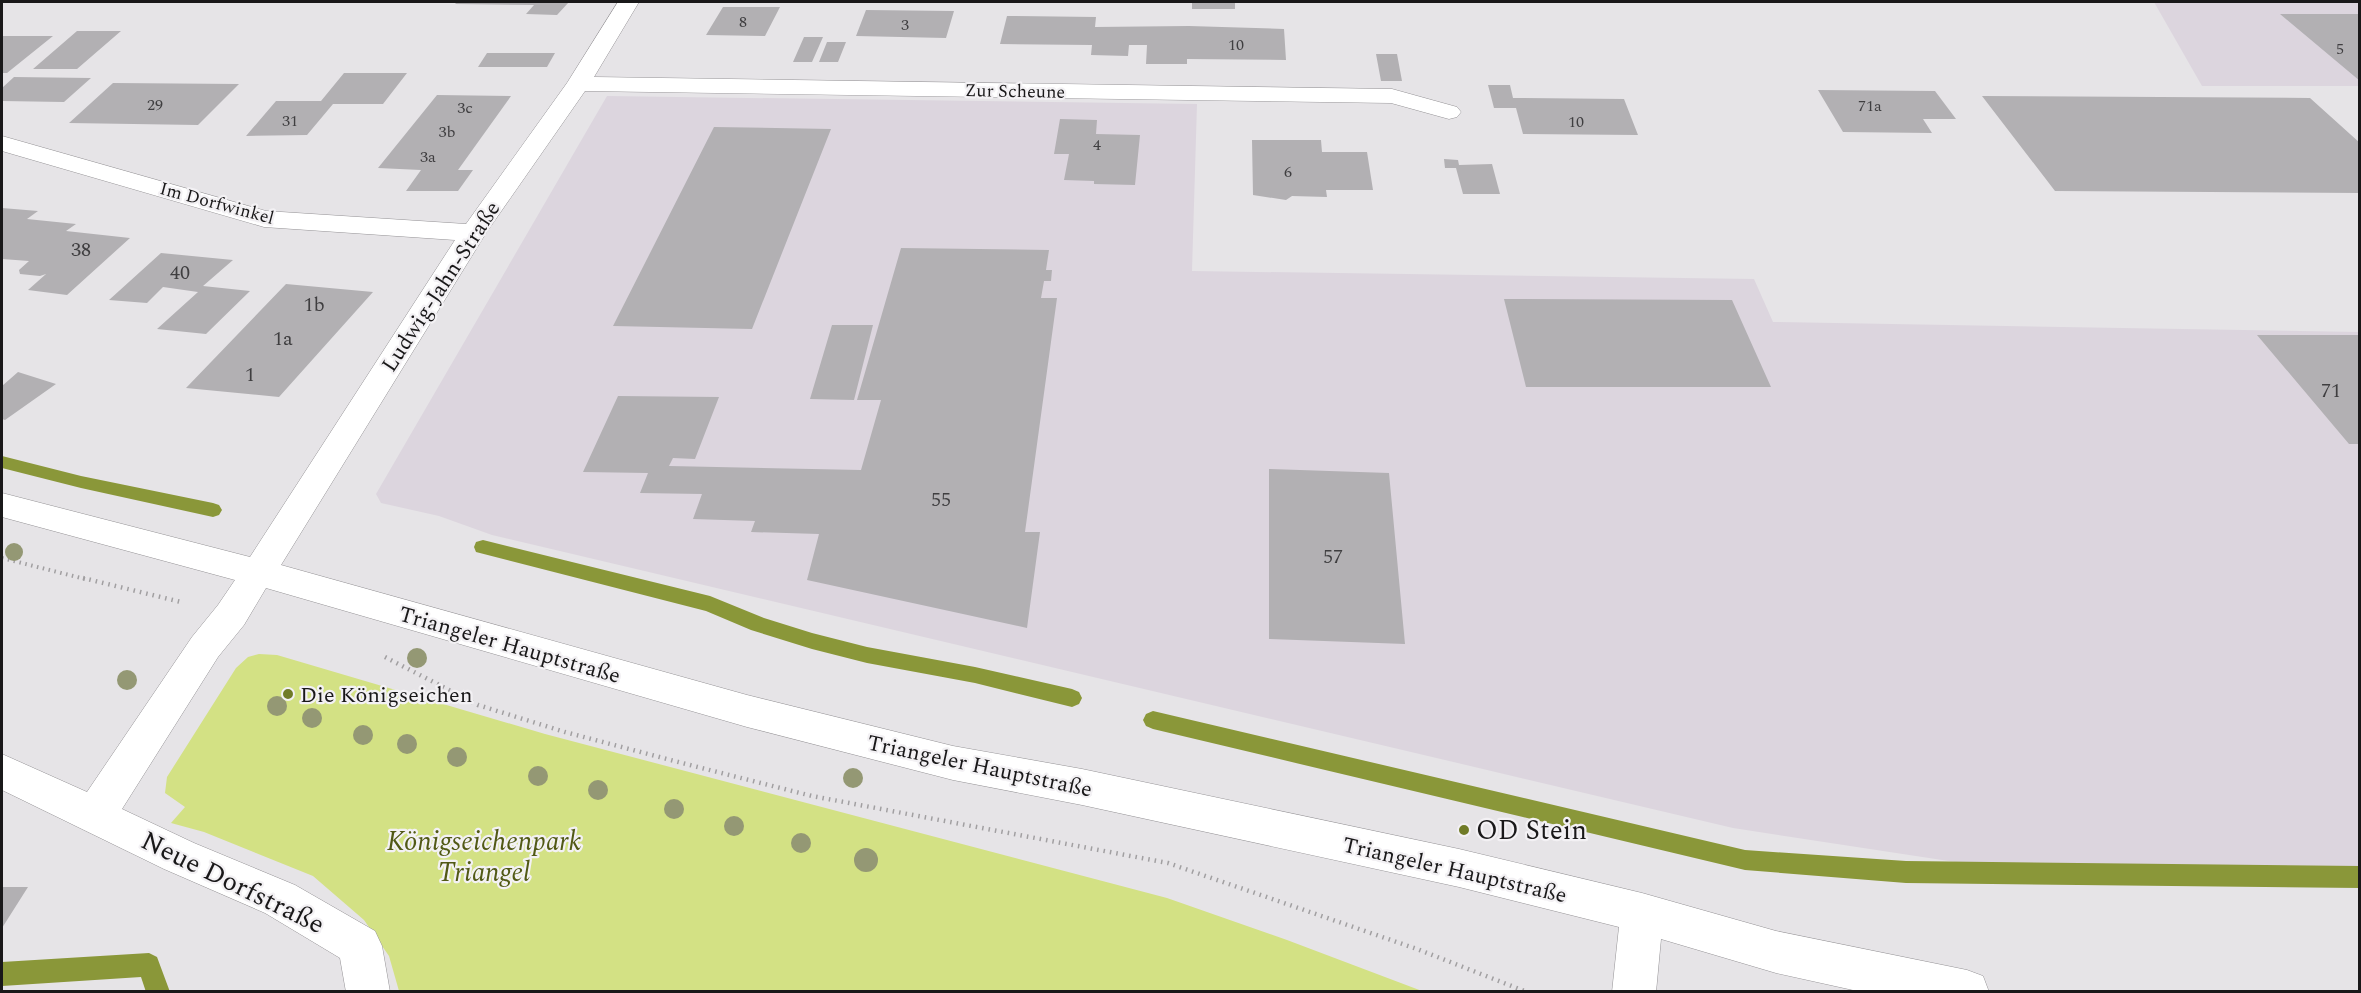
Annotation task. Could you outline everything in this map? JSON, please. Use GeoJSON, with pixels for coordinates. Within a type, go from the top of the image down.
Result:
{"type":"FeatureCollection","features":[{"type":"Feature","properties":{"kind":"street","name":"Ludwig-Jahn-Straße"},"geometry":{"type":"LineString","coordinates":[[256,572],[473,233],[578,84],[628,2]]}},
{"type":"Feature","properties":{"kind":"street","name":"Zur Scheune"},"geometry":{"type":"LineString","coordinates":[[578,84],[1392,96],[1449,112]]}},
{"type":"Feature","properties":{"kind":"street","name":"Im Dorfwinkel"},"geometry":{"type":"LineString","coordinates":[[2,143],[264,219],[473,233]]}},
{"type":"Feature","properties":{"kind":"street","name":"Triangeler Hauptstraße"},"geometry":{"type":"LineString","coordinates":[[2,505],[256,572],[747,711],[953,763],[1083,787],[1459,868],[1642,913],[1776,952],[1967,992]]}},
{"type":"Feature","properties":{"kind":"street"},"geometry":{"type":"LineString","coordinates":[[95,815],[205,647],[231,615],[256,572]]}},
{"type":"Feature","properties":{"kind":"street","name":"Neue Dorfstraße"},"geometry":{"type":"LineString","coordinates":[[2,771],[179,856],[280,899],[360,946],[368,992]]}},
{"type":"Feature","properties":{"kind":"street"},"geometry":{"type":"LineString","coordinates":[[1634,992],[1642,913]]}},
{"type":"Feature","properties":{"kind":"path"},"geometry":{"type":"LineString","coordinates":[[2,558],[231,615]]}},
{"type":"Feature","properties":{"kind":"path"},"geometry":{"type":"LineString","coordinates":[[379,654],[478,705],[565,732],[812,796],[1168,863],[1417,949],[1527,992]]}},
{"type":"Feature","properties":{"kind":"shaded area"},"geometry":{"type":"Polygon","coordinates":[[[2154,2],[2359,2],[2359,86],[2202,86],[2154,2]]]}},
{"type":"Feature","properties":{"kind":"shaded area"},"geometry":{"type":"Polygon","coordinates":[[[607,96],[1197,104],[1192,271],[1754,279],[1773,322],[2359,332],[2359,885],[2079,881],[1733,828],[492,535],[439,516],[381,503],[376,494],[607,96]]]}},
{"type":"Feature","properties":{"kind":"green space","name":"Königseichenpark Triangel"},"geometry":{"type":"Polygon","coordinates":[[[259,654],[277,655],[545,734],[1167,898],[1422,991],[399,991],[389,956],[364,920],[313,876],[204,832],[171,823],[185,807],[165,793],[167,777],[236,668],[248,657],[259,654]]]}},
{"type":"Feature","properties":{"kind":"building"},"geometry":{"type":"Polygon","coordinates":[[[457,2],[569,2],[557,15],[526,14],[534,5],[455,4],[457,2]]]}},
{"type":"Feature","properties":{"kind":"building"},"geometry":{"type":"Polygon","coordinates":[[[1192,2],[1235,2],[1235,9],[1192,9],[1192,2]]]}},
{"type":"Feature","properties":{"kind":"building"},"geometry":{"type":"Polygon","coordinates":[[[723,7],[780,7],[765,36],[706,35],[723,7]]]}},
{"type":"Feature","properties":{"kind":"building"},"geometry":{"type":"Polygon","coordinates":[[[866,10],[954,11],[946,38],[856,36],[866,10]]]}},
{"type":"Feature","properties":{"kind":"building"},"geometry":{"type":"Polygon","coordinates":[[[2280,14],[2360,14],[2360,81],[2280,14]]]}},
{"type":"Feature","properties":{"kind":"building"},"geometry":{"type":"Polygon","coordinates":[[[1007,16],[1096,17],[1095,27],[1189,26],[1284,29],[1286,60],[1187,59],[1187,64],[1146,64],[1147,45],[1129,45],[1128,56],[1091,55],[1092,45],[1000,44],[1007,16]]]}},
{"type":"Feature","properties":{"kind":"building"},"geometry":{"type":"Polygon","coordinates":[[[77,31],[121,31],[77,69],[33,69],[77,31]]]}},
{"type":"Feature","properties":{"kind":"building"},"geometry":{"type":"Polygon","coordinates":[[[2,36],[53,36],[7,73],[2,73],[2,36]]]}},
{"type":"Feature","properties":{"kind":"building"},"geometry":{"type":"Polygon","coordinates":[[[804,37],[823,37],[812,62],[793,62],[804,37]]]}},
{"type":"Feature","properties":{"kind":"building"},"geometry":{"type":"Polygon","coordinates":[[[827,42],[846,42],[838,62],[819,62],[827,42]]]}},
{"type":"Feature","properties":{"kind":"building"},"geometry":{"type":"Polygon","coordinates":[[[487,53],[555,53],[547,67],[478,67],[487,53]]]}},
{"type":"Feature","properties":{"kind":"building"},"geometry":{"type":"Polygon","coordinates":[[[1376,54],[1397,54],[1402,81],[1381,81],[1376,54]]]}},
{"type":"Feature","properties":{"kind":"building"},"geometry":{"type":"Polygon","coordinates":[[[344,73],[407,73],[383,104],[333,104],[307,135],[246,136],[276,101],[321,101],[344,73]]]}},
{"type":"Feature","properties":{"kind":"building"},"geometry":{"type":"Polygon","coordinates":[[[14,77],[91,78],[64,102],[2,101],[2,88],[14,77]]]}},
{"type":"Feature","properties":{"kind":"building"},"geometry":{"type":"Polygon","coordinates":[[[113,83],[239,84],[198,125],[69,123],[113,83]]]}},
{"type":"Feature","properties":{"kind":"building"},"geometry":{"type":"Polygon","coordinates":[[[1488,85],[1510,85],[1513,98],[1624,99],[1638,135],[1523,134],[1516,108],[1494,108],[1488,85]]]}},
{"type":"Feature","properties":{"kind":"building"},"geometry":{"type":"Polygon","coordinates":[[[1818,90],[1935,91],[1956,119],[1923,119],[1932,133],[1843,132],[1818,90]]]}},
{"type":"Feature","properties":{"kind":"building"},"geometry":{"type":"Polygon","coordinates":[[[437,95],[511,96],[458,170],[473,170],[458,191],[406,191],[421,170],[378,168],[437,95]]]}},
{"type":"Feature","properties":{"kind":"building"},"geometry":{"type":"Polygon","coordinates":[[[1982,96],[2310,98],[2360,143],[2360,193],[2055,191],[1982,96]]]}},
{"type":"Feature","properties":{"kind":"building"},"geometry":{"type":"Polygon","coordinates":[[[1060,119],[1097,120],[1096,134],[1140,135],[1135,185],[1094,184],[1094,181],[1064,180],[1069,154],[1054,154],[1060,119]]]}},
{"type":"Feature","properties":{"kind":"building"},"geometry":{"type":"Polygon","coordinates":[[[714,127],[831,129],[752,329],[613,326],[714,127]]]}},
{"type":"Feature","properties":{"kind":"building"},"geometry":{"type":"Polygon","coordinates":[[[1252,140],[1321,140],[1322,152],[1367,152],[1373,190],[1326,190],[1327,197],[1292,196],[1286,200],[1253,195],[1252,140]]]}},
{"type":"Feature","properties":{"kind":"building"},"geometry":{"type":"Polygon","coordinates":[[[1444,159],[1458,160],[1459,165],[1492,164],[1500,194],[1463,194],[1456,168],[1445,168],[1444,159]]]}},
{"type":"Feature","properties":{"kind":"building"},"geometry":{"type":"Polygon","coordinates":[[[2,208],[38,211],[27,219],[76,224],[66,231],[130,238],[67,295],[28,290],[46,274],[40,276],[20,274],[19,270],[29,261],[2,259],[2,208]]]}},
{"type":"Feature","properties":{"kind":"building"},"geometry":{"type":"Polygon","coordinates":[[[901,248],[1049,250],[1046,270],[1052,270],[1051,281],[1044,281],[1041,298],[1057,298],[1025,532],[1040,532],[1027,628],[807,580],[819,534],[751,532],[755,521],[693,519],[702,494],[640,493],[648,473],[583,472],[618,396],[719,397],[695,459],[673,458],[669,466],[861,470],[881,400],[857,400],[901,248]]]}},
{"type":"Feature","properties":{"kind":"building"},"geometry":{"type":"Polygon","coordinates":[[[161,253],[233,260],[203,286],[250,291],[206,334],[157,329],[198,292],[163,287],[147,303],[109,300],[161,253]]]}},
{"type":"Feature","properties":{"kind":"building"},"geometry":{"type":"Polygon","coordinates":[[[286,284],[373,292],[279,397],[186,388],[286,284]]]}},
{"type":"Feature","properties":{"kind":"building"},"geometry":{"type":"Polygon","coordinates":[[[1504,299],[1732,300],[1771,387],[1526,387],[1504,299]]]}},
{"type":"Feature","properties":{"kind":"building"},"geometry":{"type":"Polygon","coordinates":[[[832,325],[873,325],[854,400],[810,399],[832,325]]]}},
{"type":"Feature","properties":{"kind":"building"},"geometry":{"type":"Polygon","coordinates":[[[2257,335],[2360,335],[2360,444],[2349,444],[2257,335]]]}},
{"type":"Feature","properties":{"kind":"building"},"geometry":{"type":"Polygon","coordinates":[[[18,372],[56,384],[5,420],[2,419],[2,386],[18,372]]]}},
{"type":"Feature","properties":{"kind":"building"},"geometry":{"type":"Polygon","coordinates":[[[1269,469],[1389,473],[1405,644],[1269,639],[1269,469]]]}},
{"type":"Feature","properties":{"kind":"building"},"geometry":{"type":"Polygon","coordinates":[[[2,887],[28,887],[2,928],[2,887]]]}},
{"type":"Feature","properties":{"kind":"waterway"},"geometry":{"type":"LineString","coordinates":[[2,462],[81,482],[213,510]]}},
{"type":"Feature","properties":{"kind":"waterway"},"geometry":{"type":"LineString","coordinates":[[483,547],[710,604],[758,624],[812,641],[867,655],[975,675],[1072,698]]}},
{"type":"Feature","properties":{"kind":"waterway"},"geometry":{"type":"LineString","coordinates":[[1153,720],[1745,860],[1906,872],[2360,877]]}},
{"type":"Feature","properties":{"kind":"waterway"},"geometry":{"type":"LineString","coordinates":[[2,974],[149,965],[158,992]]}},
{"type":"Feature","properties":{"kind":"place","name":"Die Königseichen"},"geometry":{"type":"Point","coordinates":[288,694]}},
{"type":"Feature","properties":{"kind":"place","name":"OD Stein"},"geometry":{"type":"Point","coordinates":[1464,830]}}]}
